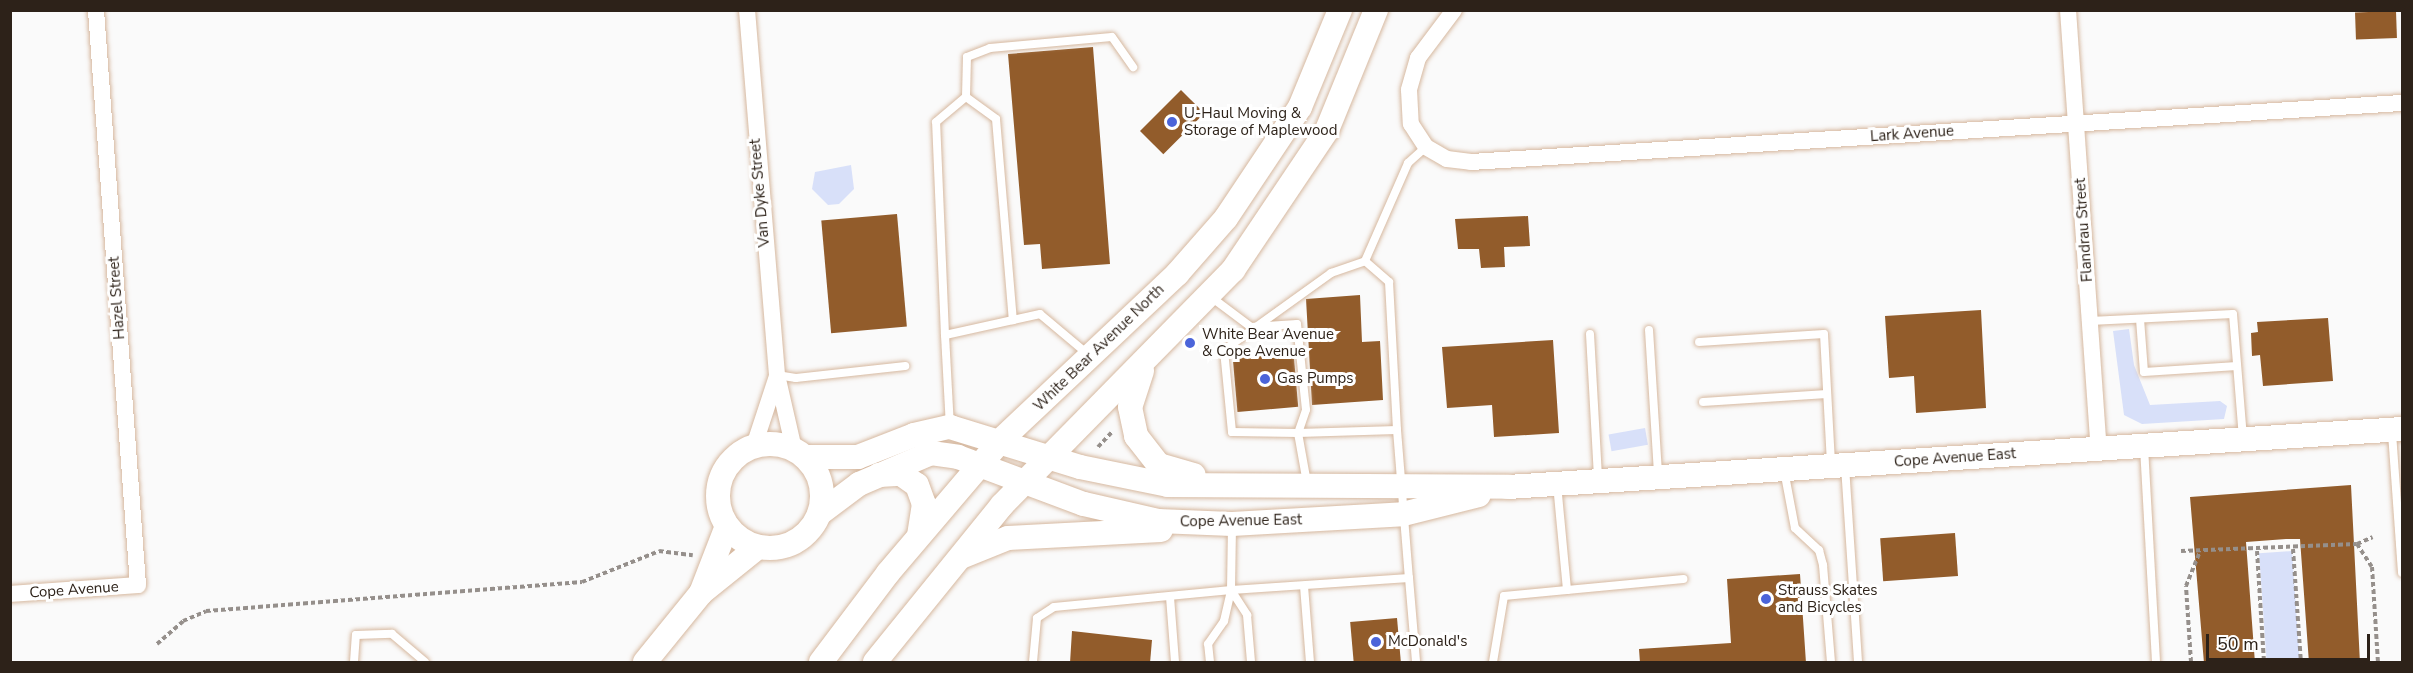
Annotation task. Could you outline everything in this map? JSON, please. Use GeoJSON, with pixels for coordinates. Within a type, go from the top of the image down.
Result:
{"type":"FeatureCollection","features":[{"type":"Feature","properties":{"kind":"street","name":"Hazel Street"},"geometry":{"type":"LineString","coordinates":[[96,10],[138,585]]}},
{"type":"Feature","properties":{"kind":"street","name":"Van Dyke Street"},"geometry":{"type":"LineString","coordinates":[[747,10],[777,375],[799,453]]}},
{"type":"Feature","properties":{"kind":"street","name":"White Bear Avenue North"},"geometry":{"type":"LineString","coordinates":[[821,663],[919,536],[1001,440],[1177,274],[1249,188],[1300,106],[1340,10]]}},
{"type":"Feature","properties":{"kind":"street"},"geometry":{"type":"LineString","coordinates":[[875,663],[949,566],[1025,482],[1146,363],[1210,296],[1264,230],[1311,157],[1376,10]]}},
{"type":"Feature","properties":{"kind":"street"},"geometry":{"type":"LineString","coordinates":[[1426,147],[1411,124],[1409,90],[1418,58],[1454,10]]}},
{"type":"Feature","properties":{"kind":"street","name":"Flandrau Street"},"geometry":{"type":"LineString","coordinates":[[2068,10],[2099,449]]}},
{"type":"Feature","properties":{"kind":"street","name":"Lark Avenue"},"geometry":{"type":"LineString","coordinates":[[1426,147],[1447,159],[1471,162],[2403,104]]}},
{"type":"Feature","properties":{"kind":"street"},"geometry":{"type":"LineString","coordinates":[[1146,363],[1130,413],[1136,436],[1159,465],[1188,474],[1307,486]]}},
{"type":"Feature","properties":{"kind":"street","name":"Van Dyke Street"},"geometry":{"type":"LineString","coordinates":[[754,446],[777,375]]}},
{"type":"Feature","properties":{"kind":"street"},"geometry":{"type":"LineString","coordinates":[[701,593],[727,526],[718,495],[720,479],[740,453],[754,446],[799,453],[858,457],[914,435],[950,427]]}},
{"type":"Feature","properties":{"kind":"street","name":"Cope Avenue East"},"geometry":{"type":"LineString","coordinates":[[950,427],[1001,440],[1051,458],[1168,485],[1307,486],[1398,483],[1508,487],[2397,429]]}},
{"type":"Feature","properties":{"kind":"street"},"geometry":{"type":"LineString","coordinates":[[645,663],[701,593],[758,547],[788,545],[812,528],[819,514],[821,483],[799,453]]}},
{"type":"Feature","properties":{"kind":"street","name":"Cope Avenue East"},"geometry":{"type":"LineString","coordinates":[[819,514],[874,476],[931,453],[979,465],[1128,515],[1232,524],[1403,514],[1508,487]]}},
{"type":"Feature","properties":{"kind":"street"},"geometry":{"type":"LineString","coordinates":[[874,476],[895,473],[917,485],[924,504],[919,536]]}},
{"type":"Feature","properties":{"kind":"street"},"geometry":{"type":"LineString","coordinates":[[949,566],[980,546],[1008,538],[1232,524]]}},
{"type":"Feature","properties":{"kind":"street"},"geometry":{"type":"LineString","coordinates":[[727,526],[758,547]]}},
{"type":"Feature","properties":{"kind":"street","name":"Cope Avenue"},"geometry":{"type":"LineString","coordinates":[[10,594],[138,585]]}},
{"type":"Feature","properties":{"kind":"lane"},"geometry":{"type":"LineString","coordinates":[[950,427],[936,122],[966,97],[967,57],[990,48],[1112,36],[1133,67]]}},
{"type":"Feature","properties":{"kind":"lane"},"geometry":{"type":"LineString","coordinates":[[966,97],[996,119],[1013,320]]}},
{"type":"Feature","properties":{"kind":"lane"},"geometry":{"type":"LineString","coordinates":[[1397,430],[1232,432],[1224,350],[1251,327],[1331,273],[1365,261],[1408,163],[1426,147]]}},
{"type":"Feature","properties":{"kind":"lane"},"geometry":{"type":"LineString","coordinates":[[1365,261],[1389,282],[1398,483],[1403,514],[1416,663]]}},
{"type":"Feature","properties":{"kind":"lane"},"geometry":{"type":"LineString","coordinates":[[1210,296],[1251,327],[1297,324],[1306,410],[1298,433],[1307,486]]}},
{"type":"Feature","properties":{"kind":"lane"},"geometry":{"type":"LineString","coordinates":[[945,334],[1040,314],[1090,356]]}},
{"type":"Feature","properties":{"kind":"lane"},"geometry":{"type":"LineString","coordinates":[[2090,321],[2233,314],[2243,440]]}},
{"type":"Feature","properties":{"kind":"lane"},"geometry":{"type":"LineString","coordinates":[[2140,319],[2144,372],[2237,366]]}},
{"type":"Feature","properties":{"kind":"lane"},"geometry":{"type":"LineString","coordinates":[[1649,330],[1658,478]]}},
{"type":"Feature","properties":{"kind":"lane"},"geometry":{"type":"LineString","coordinates":[[1590,334],[1598,482]]}},
{"type":"Feature","properties":{"kind":"lane"},"geometry":{"type":"LineString","coordinates":[[1699,342],[1824,334],[1827,394],[1838,466],[1858,663]]}},
{"type":"Feature","properties":{"kind":"lane"},"geometry":{"type":"LineString","coordinates":[[777,375],[796,378],[905,366]]}},
{"type":"Feature","properties":{"kind":"lane"},"geometry":{"type":"LineString","coordinates":[[1704,402],[1827,394]]}},
{"type":"Feature","properties":{"kind":"lane"},"geometry":{"type":"LineString","coordinates":[[2397,429],[2403,573]]}},
{"type":"Feature","properties":{"kind":"lane"},"geometry":{"type":"LineString","coordinates":[[2144,446],[2156,663]]}},
{"type":"Feature","properties":{"kind":"lane"},"geometry":{"type":"LineString","coordinates":[[1784,469],[1795,528],[1820,550],[1831,663]]}},
{"type":"Feature","properties":{"kind":"lane"},"geometry":{"type":"LineString","coordinates":[[1557,484],[1567,590]]}},
{"type":"Feature","properties":{"kind":"lane"},"geometry":{"type":"LineString","coordinates":[[1210,663],[1208,644],[1224,621],[1231,590],[1232,524]]}},
{"type":"Feature","properties":{"kind":"lane"},"geometry":{"type":"LineString","coordinates":[[1033,663],[1037,618],[1054,608],[1231,590],[1409,578]]}},
{"type":"Feature","properties":{"kind":"lane"},"geometry":{"type":"LineString","coordinates":[[1493,663],[1504,596],[1683,579]]}},
{"type":"Feature","properties":{"kind":"lane"},"geometry":{"type":"LineString","coordinates":[[1304,586],[1310,663]]}},
{"type":"Feature","properties":{"kind":"lane"},"geometry":{"type":"LineString","coordinates":[[1231,590],[1247,615],[1251,663]]}},
{"type":"Feature","properties":{"kind":"lane"},"geometry":{"type":"LineString","coordinates":[[1170,597],[1175,663]]}},
{"type":"Feature","properties":{"kind":"lane"},"geometry":{"type":"LineString","coordinates":[[354,663],[356,635],[392,634],[425,663]]}},
{"type":"Feature","properties":{"kind":"path"},"geometry":{"type":"LineString","coordinates":[[1094,451],[1122,422]]}},
{"type":"Feature","properties":{"kind":"path"},"geometry":{"type":"LineString","coordinates":[[2181,551],[2199,554],[2293,549],[2357,544],[2373,537]]}},
{"type":"Feature","properties":{"kind":"path"},"geometry":{"type":"LineString","coordinates":[[2357,544],[2372,567],[2378,663]]}},
{"type":"Feature","properties":{"kind":"path"},"geometry":{"type":"LineString","coordinates":[[2293,549],[2301,663]]}},
{"type":"Feature","properties":{"kind":"path"},"geometry":{"type":"LineString","coordinates":[[157,644],[183,621],[206,611],[582,582],[659,551],[703,556]]}},
{"type":"Feature","properties":{"kind":"path"},"geometry":{"type":"LineString","coordinates":[[2257,551],[2264,663]]}},
{"type":"Feature","properties":{"kind":"path"},"geometry":{"type":"LineString","coordinates":[[2191,663],[2186,586],[2199,554]]}},
{"type":"Feature","properties":{"kind":"shaded area"},"geometry":{"type":"Polygon","coordinates":[[[851,165],[854,189],[839,204],[828,205],[812,189],[815,172],[851,165]]]}},
{"type":"Feature","properties":{"kind":"shaded area"},"geometry":{"type":"Polygon","coordinates":[[[2129,329],[2134,365],[2150,405],[2220,401],[2227,406],[2224,419],[2142,424],[2124,415],[2113,331],[2129,329]]]}},
{"type":"Feature","properties":{"kind":"shaded area"},"geometry":{"type":"Polygon","coordinates":[[[1645,428],[1648,445],[1612,451],[1609,434],[1645,428]]]}},
{"type":"Feature","properties":{"kind":"shaded area"},"geometry":{"type":"Polygon","coordinates":[[[2292,551],[2300,662],[2267,662],[2259,553],[2292,551]]]}},
{"type":"Feature","properties":{"kind":"building"},"geometry":{"type":"Polygon","coordinates":[[[2396,11],[2397,38],[2356,39],[2355,12],[2396,11]]]}},
{"type":"Feature","properties":{"kind":"building"},"geometry":{"type":"Polygon","coordinates":[[[1093,47],[1110,264],[1042,269],[1040,244],[1024,245],[1008,54],[1093,47]]]}},
{"type":"Feature","properties":{"kind":"building","name":"U-Haul Moving & Storage of Maplewood"},"geometry":{"type":"Polygon","coordinates":[[[1181,90],[1204,113],[1163,154],[1140,131],[1181,90]]]}},
{"type":"Feature","properties":{"kind":"building"},"geometry":{"type":"Polygon","coordinates":[[[897,214],[907,327],[831,333],[821,221],[897,214]]]}},
{"type":"Feature","properties":{"kind":"building"},"geometry":{"type":"Polygon","coordinates":[[[1528,216],[1530,246],[1504,247],[1505,267],[1481,268],[1479,249],[1458,249],[1455,219],[1528,216]]]}},
{"type":"Feature","properties":{"kind":"building"},"geometry":{"type":"Polygon","coordinates":[[[1360,295],[1362,342],[1380,341],[1383,400],[1312,405],[1306,299],[1360,295]]]}},
{"type":"Feature","properties":{"kind":"building"},"geometry":{"type":"Polygon","coordinates":[[[1981,310],[1986,408],[1916,413],[1914,376],[1889,378],[1885,316],[1981,310]]]}},
{"type":"Feature","properties":{"kind":"building"},"geometry":{"type":"Polygon","coordinates":[[[2328,318],[2333,381],[2263,386],[2260,355],[2252,356],[2251,333],[2258,332],[2257,322],[2328,318]]]}},
{"type":"Feature","properties":{"kind":"building"},"geometry":{"type":"Polygon","coordinates":[[[1553,340],[1559,433],[1494,437],[1492,405],[1447,408],[1442,347],[1553,340]]]}},
{"type":"Feature","properties":{"kind":"building","name":"Gas Pumps"},"geometry":{"type":"Polygon","coordinates":[[[1293,347],[1298,407],[1237,412],[1232,352],[1293,347]]]}},
{"type":"Feature","properties":{"kind":"building"},"geometry":{"type":"Polygon","coordinates":[[[2351,485],[2360,663],[2309,663],[2300,539],[2286,539],[2246,542],[2255,663],[2204,663],[2190,497],[2351,485]]]}},
{"type":"Feature","properties":{"kind":"building"},"geometry":{"type":"Polygon","coordinates":[[[1955,533],[1958,576],[1883,581],[1880,538],[1955,533]]]}},
{"type":"Feature","properties":{"kind":"building"},"geometry":{"type":"Polygon","coordinates":[[[1800,574],[1806,663],[1640,663],[1639,649],[1731,643],[1727,579],[1800,574]]]}},
{"type":"Feature","properties":{"kind":"building","name":"McDonald's"},"geometry":{"type":"Polygon","coordinates":[[[1397,618],[1401,662],[1354,662],[1350,622],[1397,618]]]}},
{"type":"Feature","properties":{"kind":"building"},"geometry":{"type":"Polygon","coordinates":[[[1072,631],[1152,640],[1150,663],[1070,663],[1072,631]]]}},
{"type":"Feature","properties":{"kind":"place","name":"U-Haul Moving & Storage of Maplewood"},"geometry":{"type":"Point","coordinates":[1172,122]}},
{"type":"Feature","properties":{"kind":"place","name":"White Bear Avenue & Cope Avenue"},"geometry":{"type":"Point","coordinates":[1190,343]}},
{"type":"Feature","properties":{"kind":"place","name":"Gas Pumps"},"geometry":{"type":"Point","coordinates":[1265,379]}},
{"type":"Feature","properties":{"kind":"place","name":"Strauss Skates and Bicycles"},"geometry":{"type":"Point","coordinates":[1766,599]}},
{"type":"Feature","properties":{"kind":"place","name":"McDonald's"},"geometry":{"type":"Point","coordinates":[1376,642]}}]}
